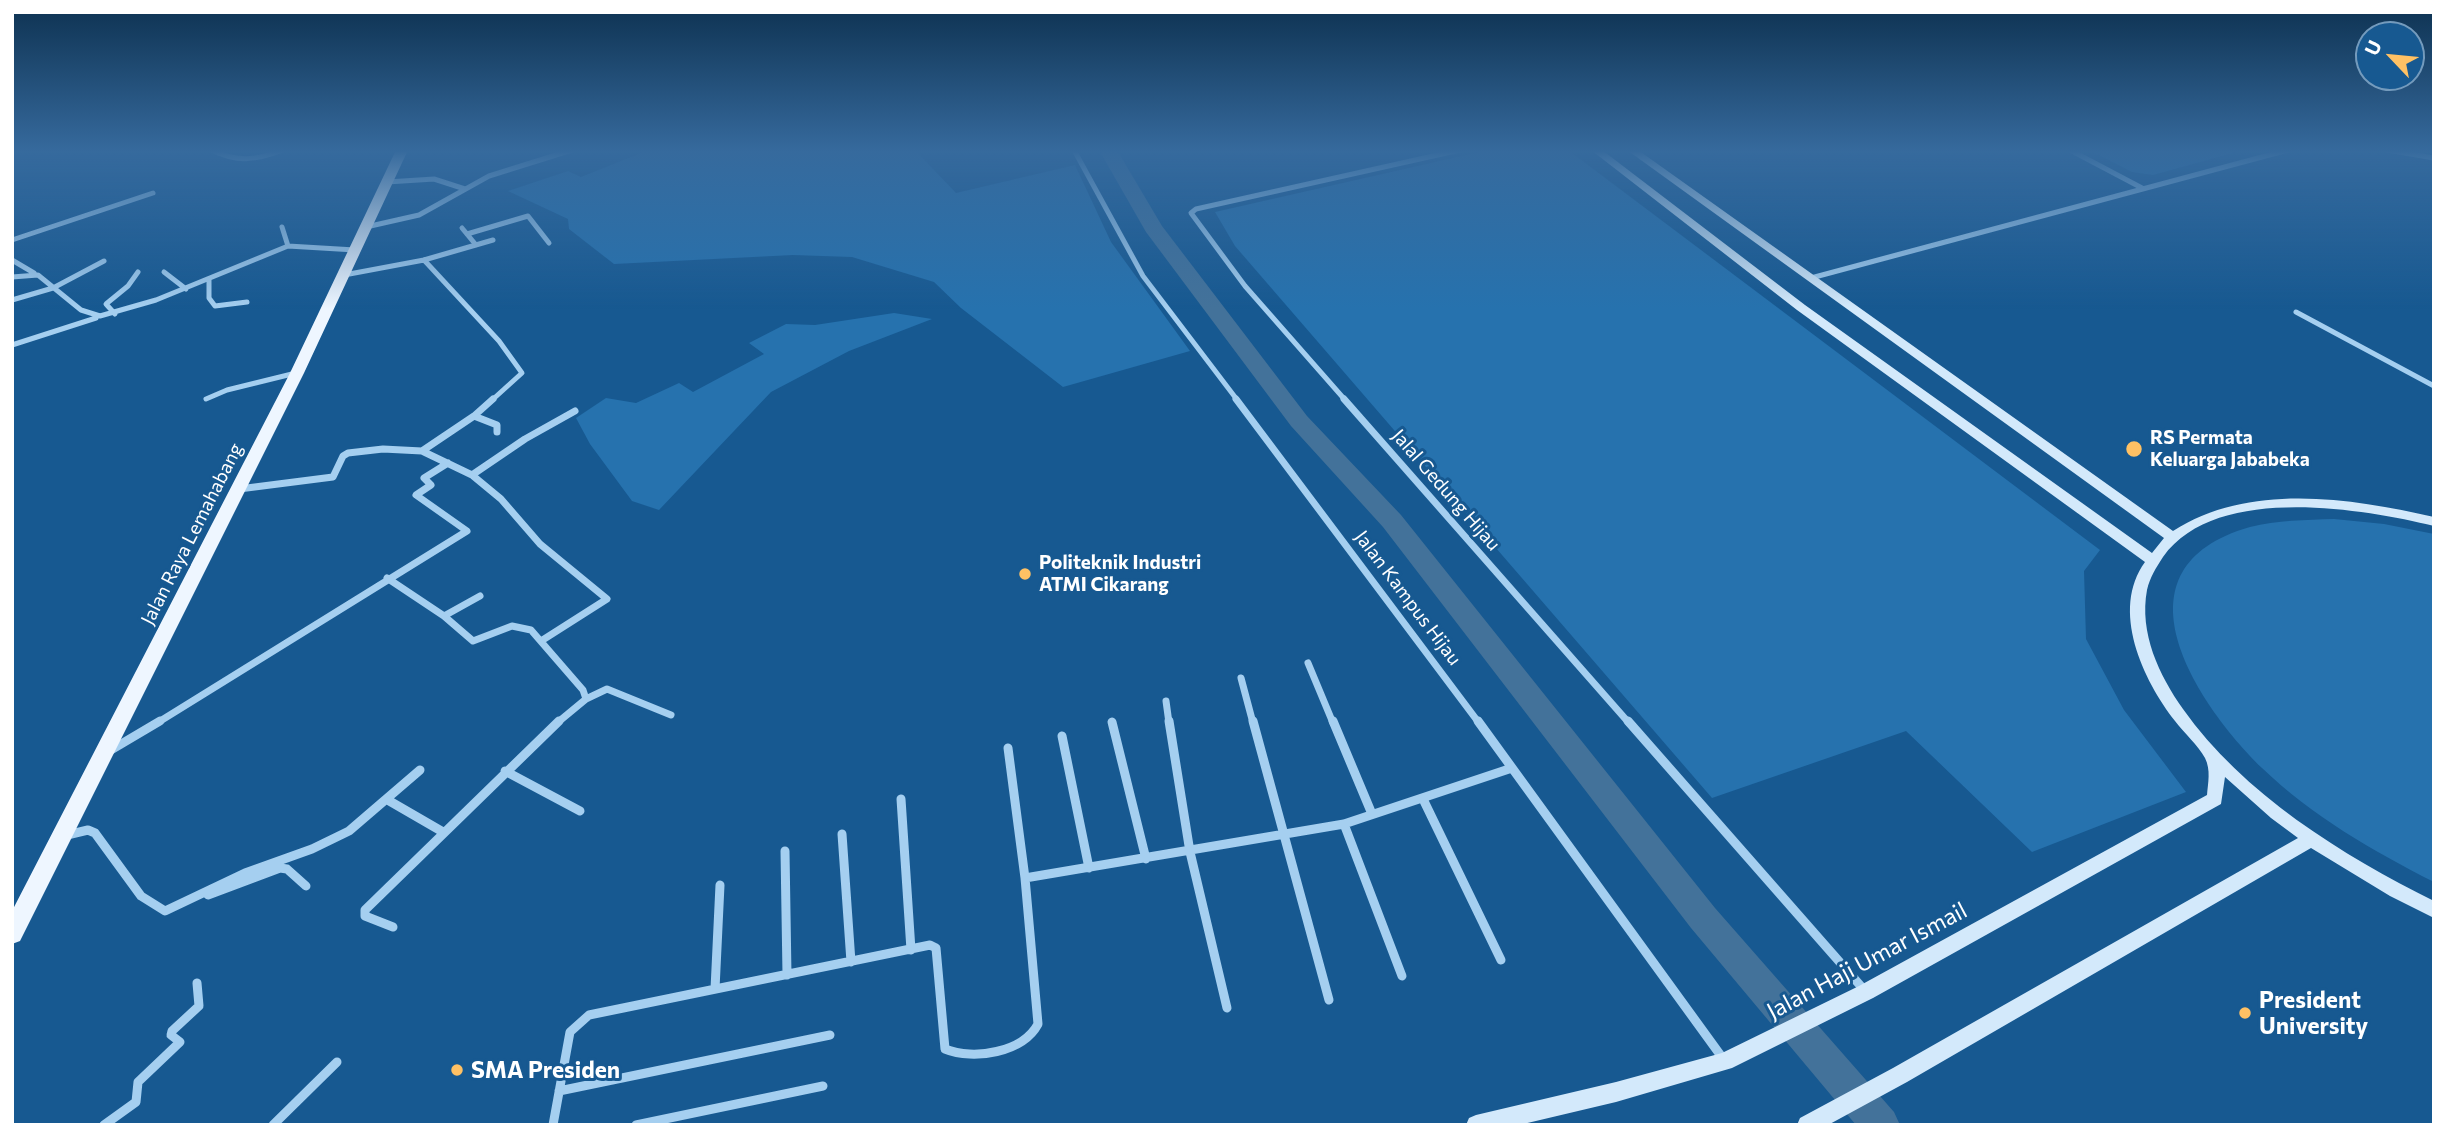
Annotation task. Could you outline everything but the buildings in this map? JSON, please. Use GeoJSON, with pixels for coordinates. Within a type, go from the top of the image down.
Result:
{"type":"FeatureCollection","features":[{"type":"Feature","properties":{"kind":"main road","name":"Jalan Raya Lemahabang"},"geometry":{"type":"LineString","coordinates":[[12,934],[297,373],[377,203]]}},
{"type":"Feature","properties":{"kind":"main road"},"geometry":{"type":"LineString","coordinates":[[1666,203],[1906,384],[2151,559]]}},
{"type":"Feature","properties":{"kind":"main road"},"geometry":{"type":"LineString","coordinates":[[1706,203],[2172,537]]}},
{"type":"Feature","properties":{"kind":"main road"},"geometry":{"type":"LineString","coordinates":[[2434,522],[2366,508],[2311,504],[2262,505],[2207,519],[2172,537],[2151,559],[2140,584],[2137,612],[2142,643],[2157,679],[2180,716],[2212,755],[2311,840],[2392,890],[2434,910]]}},
{"type":"Feature","properties":{"kind":"main road","name":"Jalan Haji Umar Ismail"},"geometry":{"type":"LineString","coordinates":[[1476,1125],[1616,1092],[1724,1061],[1860,995],[2215,799],[2217,773],[2212,755]]}},
{"type":"Feature","properties":{"kind":"main road"},"geometry":{"type":"LineString","coordinates":[[1813,1121],[1900,1075],[2311,840]]}},
{"type":"Feature","properties":{"kind":"street"},"geometry":{"type":"LineString","coordinates":[[12,240],[123,203]]}},
{"type":"Feature","properties":{"kind":"street"},"geometry":{"type":"LineString","coordinates":[[366,227],[419,215],[440,203]]}},
{"type":"Feature","properties":{"kind":"street","name":"Jalan Kampus Hijau"},"geometry":{"type":"LineString","coordinates":[[1103,203],[1143,276],[1271,448],[1320,507],[1724,1061]]}},
{"type":"Feature","properties":{"kind":"street","name":"Jalal Gedung Hijau"},"geometry":{"type":"LineString","coordinates":[[1223,203],[1196,209],[1191,213],[1245,286],[1860,995]]}},
{"type":"Feature","properties":{"kind":"street"},"geometry":{"type":"LineString","coordinates":[[1811,278],[2087,203]]}},
{"type":"Feature","properties":{"kind":"street"},"geometry":{"type":"LineString","coordinates":[[467,234],[528,216],[549,243]]}},
{"type":"Feature","properties":{"kind":"street"},"geometry":{"type":"LineString","coordinates":[[282,227],[288,246]]}},
{"type":"Feature","properties":{"kind":"street"},"geometry":{"type":"LineString","coordinates":[[463,228],[476,245]]}},
{"type":"Feature","properties":{"kind":"street"},"geometry":{"type":"LineString","coordinates":[[344,275],[424,260],[493,240]]}},
{"type":"Feature","properties":{"kind":"street"},"geometry":{"type":"LineString","coordinates":[[12,345],[186,289],[288,246],[355,250]]}},
{"type":"Feature","properties":{"kind":"street"},"geometry":{"type":"LineString","coordinates":[[12,260],[38,275],[85,313],[100,316]]}},
{"type":"Feature","properties":{"kind":"street"},"geometry":{"type":"LineString","coordinates":[[422,450],[474,416],[522,373],[499,341],[424,260]]}},
{"type":"Feature","properties":{"kind":"street"},"geometry":{"type":"LineString","coordinates":[[12,300],[53,288],[104,261]]}},
{"type":"Feature","properties":{"kind":"street"},"geometry":{"type":"LineString","coordinates":[[115,314],[106,304],[128,286],[138,272]]}},
{"type":"Feature","properties":{"kind":"street"},"geometry":{"type":"LineString","coordinates":[[164,272],[186,289]]}},
{"type":"Feature","properties":{"kind":"street"},"geometry":{"type":"LineString","coordinates":[[12,277],[38,275]]}},
{"type":"Feature","properties":{"kind":"street"},"geometry":{"type":"LineString","coordinates":[[209,280],[209,298],[215,306],[247,302]]}},
{"type":"Feature","properties":{"kind":"street"},"geometry":{"type":"LineString","coordinates":[[2296,312],[2434,386]]}},
{"type":"Feature","properties":{"kind":"street"},"geometry":{"type":"LineString","coordinates":[[206,399],[227,390],[297,373]]}},
{"type":"Feature","properties":{"kind":"street"},"geometry":{"type":"LineString","coordinates":[[472,475],[524,439],[575,411]]}},
{"type":"Feature","properties":{"kind":"street"},"geometry":{"type":"LineString","coordinates":[[474,416],[496,425],[497,432]]}},
{"type":"Feature","properties":{"kind":"street"},"geometry":{"type":"LineString","coordinates":[[238,489],[333,477],[343,456],[348,453],[383,449],[422,450],[472,475],[501,499],[540,544],[607,598],[541,641]]}},
{"type":"Feature","properties":{"kind":"street"},"geometry":{"type":"LineString","coordinates":[[105,753],[276,651],[387,578],[467,531],[416,495],[431,485],[425,478],[448,463]]}},
{"type":"Feature","properties":{"kind":"street"},"geometry":{"type":"LineString","coordinates":[[387,578],[444,616],[473,640],[512,626],[531,630],[583,690],[586,699]]}},
{"type":"Feature","properties":{"kind":"street"},"geometry":{"type":"LineString","coordinates":[[444,616],[480,596]]}},
{"type":"Feature","properties":{"kind":"street"},"geometry":{"type":"LineString","coordinates":[[1308,663],[1372,814]]}},
{"type":"Feature","properties":{"kind":"street"},"geometry":{"type":"LineString","coordinates":[[1241,678],[1329,1000]]}},
{"type":"Feature","properties":{"kind":"street"},"geometry":{"type":"LineString","coordinates":[[393,927],[365,916],[365,910],[505,771],[586,699],[607,689],[671,715]]}},
{"type":"Feature","properties":{"kind":"street"},"geometry":{"type":"LineString","coordinates":[[1166,701],[1189,852],[1227,1008]]}},
{"type":"Feature","properties":{"kind":"street"},"geometry":{"type":"LineString","coordinates":[[1112,722],[1146,859]]}},
{"type":"Feature","properties":{"kind":"street"},"geometry":{"type":"LineString","coordinates":[[1062,736],[1089,868]]}},
{"type":"Feature","properties":{"kind":"street"},"geometry":{"type":"LineString","coordinates":[[553,1125],[570,1032],[589,1015],[930,945],[936,948],[946,1049],[952,1054],[981,1052],[1023,1042],[1032,1035],[1038,1024],[1025,878],[1008,748]]}},
{"type":"Feature","properties":{"kind":"street"},"geometry":{"type":"LineString","coordinates":[[1025,878],[1343,824],[1512,768]]}},
{"type":"Feature","properties":{"kind":"street"},"geometry":{"type":"LineString","coordinates":[[178,906],[244,873],[337,837],[420,771]]}},
{"type":"Feature","properties":{"kind":"street"},"geometry":{"type":"LineString","coordinates":[[505,771],[580,811]]}},
{"type":"Feature","properties":{"kind":"street"},"geometry":{"type":"LineString","coordinates":[[386,799],[443,832]]}},
{"type":"Feature","properties":{"kind":"street"},"geometry":{"type":"LineString","coordinates":[[901,799],[911,950]]}},
{"type":"Feature","properties":{"kind":"street"},"geometry":{"type":"LineString","coordinates":[[1423,799],[1501,960]]}},
{"type":"Feature","properties":{"kind":"street"},"geometry":{"type":"LineString","coordinates":[[1343,824],[1402,976]]}},
{"type":"Feature","properties":{"kind":"street"},"geometry":{"type":"LineString","coordinates":[[63,837],[88,830],[95,833],[141,896],[160,910],[178,906],[272,869],[287,869],[306,886]]}},
{"type":"Feature","properties":{"kind":"street"},"geometry":{"type":"LineString","coordinates":[[842,834],[850,962]]}},
{"type":"Feature","properties":{"kind":"street"},"geometry":{"type":"LineString","coordinates":[[785,851],[787,975]]}},
{"type":"Feature","properties":{"kind":"street"},"geometry":{"type":"LineString","coordinates":[[715,989],[720,885]]}},
{"type":"Feature","properties":{"kind":"street"},"geometry":{"type":"LineString","coordinates":[[104,1125],[136,1102],[138,1082],[180,1042],[172,1035],[172,1031],[199,1006],[197,983]]}},
{"type":"Feature","properties":{"kind":"street"},"geometry":{"type":"LineString","coordinates":[[559,1091],[830,1035]]}},
{"type":"Feature","properties":{"kind":"street"},"geometry":{"type":"LineString","coordinates":[[273,1125],[337,1062]]}},
{"type":"Feature","properties":{"kind":"street"},"geometry":{"type":"LineString","coordinates":[[636,1125],[823,1086]]}},
{"type":"Feature","properties":{"kind":"shaded area"},"geometry":{"type":"Polygon","coordinates":[[[534,203],[1093,203],[1111,242],[1190,351],[1063,387],[961,308],[934,282],[852,257],[793,255],[614,264],[569,229],[568,219],[534,203]]]}},
{"type":"Feature","properties":{"kind":"shaded area"},"geometry":{"type":"Polygon","coordinates":[[[1254,203],[1639,203],[2100,550],[2084,571],[2086,639],[2124,710],[2186,792],[2032,852],[1906,731],[1712,798],[1235,246],[1215,212],[1254,203]]]}},
{"type":"Feature","properties":{"kind":"shaded area"},"geometry":{"type":"Polygon","coordinates":[[[894,313],[932,319],[849,351],[771,392],[659,510],[632,501],[590,444],[576,418],[606,398],[636,403],[679,383],[693,392],[764,354],[749,343],[786,324],[815,325],[894,313]]]}},
{"type":"Feature","properties":{"kind":"shaded area"},"geometry":{"type":"Polygon","coordinates":[[[2334,519],[2384,524],[2434,534],[2434,882],[2388,858],[2322,817],[2262,768],[2212,708],[2191,674],[2177,638],[2173,604],[2182,573],[2207,546],[2250,527],[2334,519]]]}},
{"type":"Feature","properties":{"kind":"waterway"},"geometry":{"type":"LineString","coordinates":[[1139,203],[1153,228],[1299,421],[1392,521],[1703,918],[1881,1125]]}},
{"type":"Feature","properties":{"kind":"place","name":"RS Permata Keluarga Jababeka"},"geometry":{"type":"Point","coordinates":[2134,449]}},
{"type":"Feature","properties":{"kind":"place","name":"Politeknik Industri ATMI Cikarang"},"geometry":{"type":"Point","coordinates":[1025,574]}},
{"type":"Feature","properties":{"kind":"place","name":"President University"},"geometry":{"type":"Point","coordinates":[2245,1013]}},
{"type":"Feature","properties":{"kind":"place","name":"SMA Presiden"},"geometry":{"type":"Point","coordinates":[457,1070]}}]}
